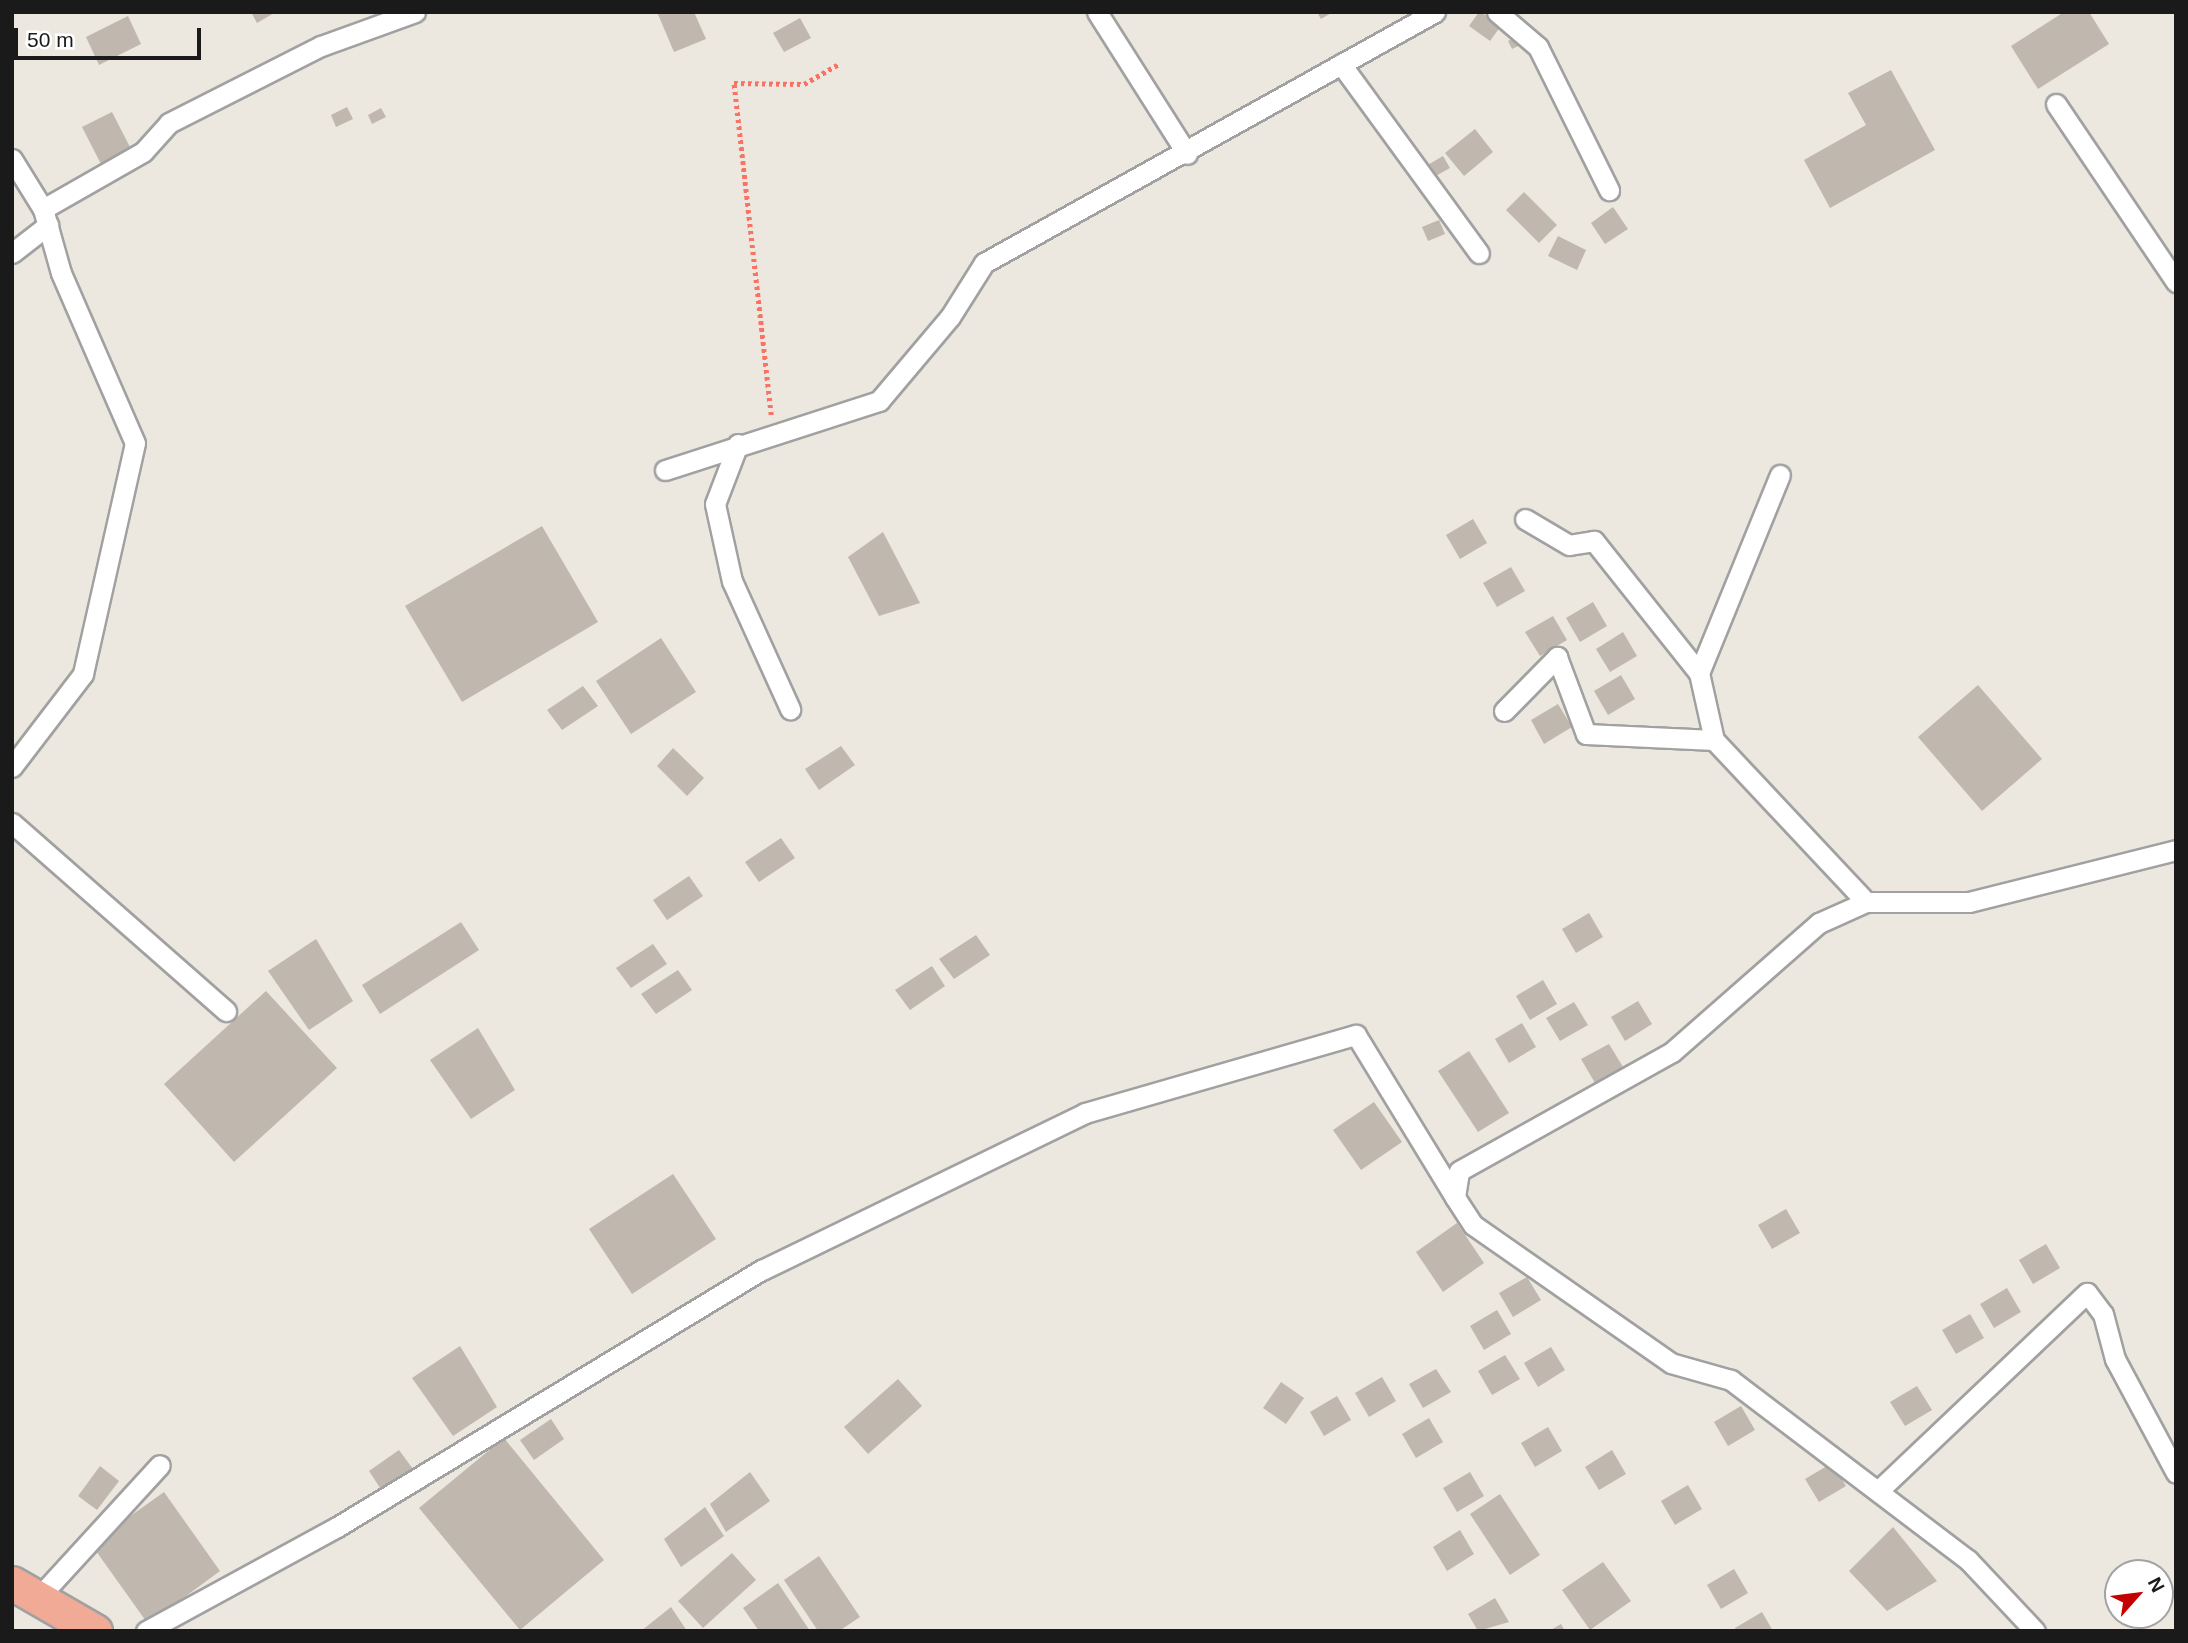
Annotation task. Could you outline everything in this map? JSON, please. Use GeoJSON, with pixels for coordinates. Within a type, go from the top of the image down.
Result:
{"type":"FeatureCollection","features":[{"type":"Feature","properties":{"kind":"highway"},"geometry":{"type":"LineString","coordinates":[[25,1590],[95,1631]]}},
{"type":"Feature","properties":{"kind":"street"},"geometry":{"type":"LineString","coordinates":[[12,253],[46,217],[143,152],[169,123],[378,19],[415,12]]}},
{"type":"Feature","properties":{"kind":"street"},"geometry":{"type":"LineString","coordinates":[[1097,12],[1187,154]]}},
{"type":"Feature","properties":{"kind":"street"},"geometry":{"type":"LineString","coordinates":[[665,470],[738,444],[879,401],[950,317],[984,262],[1187,154],[1435,12]]}},
{"type":"Feature","properties":{"kind":"street"},"geometry":{"type":"LineString","coordinates":[[1497,12],[1538,47],[1609,190]]}},
{"type":"Feature","properties":{"kind":"street"},"geometry":{"type":"LineString","coordinates":[[1341,64],[1479,253]]}},
{"type":"Feature","properties":{"kind":"street"},"geometry":{"type":"LineString","coordinates":[[2056,104],[2176,282]]}},
{"type":"Feature","properties":{"kind":"street"},"geometry":{"type":"LineString","coordinates":[[12,159],[46,217],[61,272],[135,443],[83,674],[12,767]]}},
{"type":"Feature","properties":{"kind":"street"},"geometry":{"type":"LineString","coordinates":[[738,444],[715,504],[732,581],[790,709]]}},
{"type":"Feature","properties":{"kind":"street"},"geometry":{"type":"LineString","coordinates":[[1699,673],[1780,475]]}},
{"type":"Feature","properties":{"kind":"street"},"geometry":{"type":"LineString","coordinates":[[1525,519],[1569,545],[1594,541],[1699,673],[1714,740],[1866,902]]}},
{"type":"Feature","properties":{"kind":"street"},"geometry":{"type":"LineString","coordinates":[[1504,711],[1557,657],[1586,734],[1714,740]]}},
{"type":"Feature","properties":{"kind":"street"},"geometry":{"type":"LineString","coordinates":[[12,823],[226,1011]]}},
{"type":"Feature","properties":{"kind":"street"},"geometry":{"type":"LineString","coordinates":[[1455,1197],[1459,1171],[1672,1052],[1819,923],[1866,902],[1969,902],[2176,850]]}},
{"type":"Feature","properties":{"kind":"street"},"geometry":{"type":"LineString","coordinates":[[146,1631],[337,1527],[762,1270],[1085,1113],[1356,1035],[1473,1225],[1671,1363],[1731,1380],[1968,1560],[2035,1631]]}},
{"type":"Feature","properties":{"kind":"street"},"geometry":{"type":"LineString","coordinates":[[1878,1491],[2087,1293],[2103,1314],[2115,1359],[2176,1473]]}},
{"type":"Feature","properties":{"kind":"street"},"geometry":{"type":"LineString","coordinates":[[25,1590],[160,1465]]}},
{"type":"Feature","properties":{"kind":"path"},"geometry":{"type":"LineString","coordinates":[[773,433],[734,83],[804,84],[838,64]]}},
{"type":"Feature","properties":{"kind":"building"},"geometry":{"type":"Polygon","coordinates":[[[251,12],[276,12],[257,23],[251,12]]]}},
{"type":"Feature","properties":{"kind":"building"},"geometry":{"type":"Polygon","coordinates":[[[657,12],[694,12],[706,39],[674,52],[657,12]]]}},
{"type":"Feature","properties":{"kind":"building"},"geometry":{"type":"Polygon","coordinates":[[[1317,12],[1333,12],[1321,19],[1317,12]]]}},
{"type":"Feature","properties":{"kind":"building"},"geometry":{"type":"Polygon","coordinates":[[[1479,12],[1503,23],[1490,41],[1469,26],[1479,12]]]}},
{"type":"Feature","properties":{"kind":"building"},"geometry":{"type":"Polygon","coordinates":[[[2064,12],[2089,12],[2109,44],[2038,89],[2011,46],[2064,12]]]}},
{"type":"Feature","properties":{"kind":"building"},"geometry":{"type":"Polygon","coordinates":[[[128,16],[141,44],[99,65],[86,37],[128,16]]]}},
{"type":"Feature","properties":{"kind":"building"},"geometry":{"type":"Polygon","coordinates":[[[800,18],[811,38],[784,52],[773,33],[800,18]]]}},
{"type":"Feature","properties":{"kind":"building"},"geometry":{"type":"Polygon","coordinates":[[[1516,37],[1520,45],[1512,49],[1508,41],[1516,37]]]}},
{"type":"Feature","properties":{"kind":"building"},"geometry":{"type":"Polygon","coordinates":[[[1891,70],[1935,150],[1830,208],[1804,160],[1866,125],[1848,93],[1891,70]]]}},
{"type":"Feature","properties":{"kind":"building"},"geometry":{"type":"Polygon","coordinates":[[[347,107],[353,119],[336,127],[331,115],[347,107]]]}},
{"type":"Feature","properties":{"kind":"building"},"geometry":{"type":"Polygon","coordinates":[[[381,108],[386,117],[372,124],[368,115],[381,108]]]}},
{"type":"Feature","properties":{"kind":"building"},"geometry":{"type":"Polygon","coordinates":[[[112,112],[132,151],[102,166],[82,127],[112,112]]]}},
{"type":"Feature","properties":{"kind":"building"},"geometry":{"type":"Polygon","coordinates":[[[1475,129],[1493,152],[1464,176],[1445,153],[1475,129]]]}},
{"type":"Feature","properties":{"kind":"building"},"geometry":{"type":"Polygon","coordinates":[[[1443,156],[1450,168],[1432,178],[1426,166],[1443,156]]]}},
{"type":"Feature","properties":{"kind":"building"},"geometry":{"type":"Polygon","coordinates":[[[1524,192],[1557,225],[1539,243],[1506,210],[1524,192]]]}},
{"type":"Feature","properties":{"kind":"building"},"geometry":{"type":"Polygon","coordinates":[[[1613,207],[1628,229],[1605,244],[1591,223],[1613,207]]]}},
{"type":"Feature","properties":{"kind":"building"},"geometry":{"type":"Polygon","coordinates":[[[1439,220],[1445,234],[1428,241],[1422,227],[1439,220]]]}},
{"type":"Feature","properties":{"kind":"building"},"geometry":{"type":"Polygon","coordinates":[[[1558,236],[1586,250],[1577,270],[1548,256],[1558,236]]]}},
{"type":"Feature","properties":{"kind":"building"},"geometry":{"type":"Polygon","coordinates":[[[1473,519],[1487,543],[1460,559],[1446,535],[1473,519]]]}},
{"type":"Feature","properties":{"kind":"building"},"geometry":{"type":"Polygon","coordinates":[[[542,526],[598,622],[462,702],[405,606],[542,526]]]}},
{"type":"Feature","properties":{"kind":"building"},"geometry":{"type":"Polygon","coordinates":[[[883,532],[920,603],[879,616],[848,557],[883,532]]]}},
{"type":"Feature","properties":{"kind":"building"},"geometry":{"type":"Polygon","coordinates":[[[1511,567],[1525,591],[1497,607],[1483,583],[1511,567]]]}},
{"type":"Feature","properties":{"kind":"building"},"geometry":{"type":"Polygon","coordinates":[[[1593,602],[1607,626],[1580,642],[1566,618],[1593,602]]]}},
{"type":"Feature","properties":{"kind":"building"},"geometry":{"type":"Polygon","coordinates":[[[1553,616],[1567,640],[1540,656],[1525,632],[1553,616]]]}},
{"type":"Feature","properties":{"kind":"building"},"geometry":{"type":"Polygon","coordinates":[[[1623,632],[1637,656],[1610,672],[1596,649],[1623,632]]]}},
{"type":"Feature","properties":{"kind":"building"},"geometry":{"type":"Polygon","coordinates":[[[661,638],[696,692],[631,734],[596,681],[661,638]]]}},
{"type":"Feature","properties":{"kind":"building"},"geometry":{"type":"Polygon","coordinates":[[[1621,675],[1635,699],[1608,715],[1594,691],[1621,675]]]}},
{"type":"Feature","properties":{"kind":"building"},"geometry":{"type":"Polygon","coordinates":[[[1978,685],[2042,759],[1982,811],[1918,737],[1978,685]]]}},
{"type":"Feature","properties":{"kind":"building"},"geometry":{"type":"Polygon","coordinates":[[[583,686],[598,706],[562,730],[547,710],[583,686]]]}},
{"type":"Feature","properties":{"kind":"building"},"geometry":{"type":"Polygon","coordinates":[[[1558,704],[1572,727],[1544,744],[1531,720],[1558,704]]]}},
{"type":"Feature","properties":{"kind":"building"},"geometry":{"type":"Polygon","coordinates":[[[841,746],[855,765],[819,790],[805,769],[841,746]]]}},
{"type":"Feature","properties":{"kind":"building"},"geometry":{"type":"Polygon","coordinates":[[[673,748],[704,778],[687,796],[657,766],[673,748]]]}},
{"type":"Feature","properties":{"kind":"building"},"geometry":{"type":"Polygon","coordinates":[[[781,838],[795,858],[759,882],[745,862],[781,838]]]}},
{"type":"Feature","properties":{"kind":"building"},"geometry":{"type":"Polygon","coordinates":[[[689,876],[703,896],[667,920],[653,900],[689,876]]]}},
{"type":"Feature","properties":{"kind":"building"},"geometry":{"type":"Polygon","coordinates":[[[1589,913],[1603,937],[1576,953],[1562,929],[1589,913]]]}},
{"type":"Feature","properties":{"kind":"building"},"geometry":{"type":"Polygon","coordinates":[[[461,922],[479,950],[380,1014],[362,985],[461,922]]]}},
{"type":"Feature","properties":{"kind":"building"},"geometry":{"type":"Polygon","coordinates":[[[976,935],[990,955],[954,979],[939,959],[976,935]]]}},
{"type":"Feature","properties":{"kind":"building"},"geometry":{"type":"Polygon","coordinates":[[[316,939],[353,1001],[309,1030],[268,971],[316,939]]]}},
{"type":"Feature","properties":{"kind":"building"},"geometry":{"type":"Polygon","coordinates":[[[653,944],[667,964],[631,988],[616,968],[653,944]]]}},
{"type":"Feature","properties":{"kind":"building"},"geometry":{"type":"Polygon","coordinates":[[[932,966],[945,986],[910,1010],[895,990],[932,966]]]}},
{"type":"Feature","properties":{"kind":"building"},"geometry":{"type":"Polygon","coordinates":[[[678,970],[692,990],[656,1014],[641,994],[678,970]]]}},
{"type":"Feature","properties":{"kind":"building"},"geometry":{"type":"Polygon","coordinates":[[[1543,980],[1557,1004],[1530,1020],[1516,996],[1543,980]]]}},
{"type":"Feature","properties":{"kind":"building"},"geometry":{"type":"Polygon","coordinates":[[[266,991],[337,1068],[234,1162],[164,1084],[266,991]]]}},
{"type":"Feature","properties":{"kind":"building"},"geometry":{"type":"Polygon","coordinates":[[[1638,1001],[1652,1024],[1625,1041],[1611,1017],[1638,1001]]]}},
{"type":"Feature","properties":{"kind":"building"},"geometry":{"type":"Polygon","coordinates":[[[1574,1002],[1588,1025],[1560,1041],[1546,1018],[1574,1002]]]}},
{"type":"Feature","properties":{"kind":"building"},"geometry":{"type":"Polygon","coordinates":[[[1522,1023],[1536,1047],[1509,1063],[1495,1039],[1522,1023]]]}},
{"type":"Feature","properties":{"kind":"building"},"geometry":{"type":"Polygon","coordinates":[[[478,1028],[515,1090],[471,1119],[430,1060],[478,1028]]]}},
{"type":"Feature","properties":{"kind":"building"},"geometry":{"type":"Polygon","coordinates":[[[1609,1044],[1623,1067],[1595,1083],[1581,1059],[1609,1044]]]}},
{"type":"Feature","properties":{"kind":"building"},"geometry":{"type":"Polygon","coordinates":[[[1469,1051],[1509,1113],[1478,1132],[1438,1071],[1469,1051]]]}},
{"type":"Feature","properties":{"kind":"building"},"geometry":{"type":"Polygon","coordinates":[[[1374,1102],[1402,1142],[1361,1170],[1333,1130],[1374,1102]]]}},
{"type":"Feature","properties":{"kind":"building"},"geometry":{"type":"Polygon","coordinates":[[[673,1174],[716,1239],[632,1294],[589,1229],[673,1174]]]}},
{"type":"Feature","properties":{"kind":"building"},"geometry":{"type":"Polygon","coordinates":[[[1786,1209],[1800,1233],[1772,1249],[1758,1225],[1786,1209]]]}},
{"type":"Feature","properties":{"kind":"building"},"geometry":{"type":"Polygon","coordinates":[[[1457,1223],[1484,1263],[1443,1292],[1416,1252],[1457,1223]]]}},
{"type":"Feature","properties":{"kind":"building"},"geometry":{"type":"Polygon","coordinates":[[[2046,1244],[2060,1268],[2033,1284],[2019,1260],[2046,1244]]]}},
{"type":"Feature","properties":{"kind":"building"},"geometry":{"type":"Polygon","coordinates":[[[1527,1277],[1541,1300],[1513,1317],[1499,1293],[1527,1277]]]}},
{"type":"Feature","properties":{"kind":"building"},"geometry":{"type":"Polygon","coordinates":[[[2007,1288],[2021,1312],[1994,1328],[1980,1304],[2007,1288]]]}},
{"type":"Feature","properties":{"kind":"building"},"geometry":{"type":"Polygon","coordinates":[[[1497,1310],[1511,1334],[1484,1350],[1470,1326],[1497,1310]]]}},
{"type":"Feature","properties":{"kind":"building"},"geometry":{"type":"Polygon","coordinates":[[[1970,1314],[1984,1338],[1956,1354],[1942,1330],[1970,1314]]]}},
{"type":"Feature","properties":{"kind":"building"},"geometry":{"type":"Polygon","coordinates":[[[460,1346],[497,1407],[453,1436],[412,1378],[460,1346]]]}},
{"type":"Feature","properties":{"kind":"building"},"geometry":{"type":"Polygon","coordinates":[[[1551,1347],[1565,1370],[1538,1387],[1524,1363],[1551,1347]]]}},
{"type":"Feature","properties":{"kind":"building"},"geometry":{"type":"Polygon","coordinates":[[[1505,1355],[1520,1379],[1492,1395],[1478,1371],[1505,1355]]]}},
{"type":"Feature","properties":{"kind":"building"},"geometry":{"type":"Polygon","coordinates":[[[1436,1369],[1451,1392],[1423,1408],[1409,1384],[1436,1369]]]}},
{"type":"Feature","properties":{"kind":"building"},"geometry":{"type":"Polygon","coordinates":[[[1382,1377],[1396,1401],[1369,1417],[1355,1393],[1382,1377]]]}},
{"type":"Feature","properties":{"kind":"building"},"geometry":{"type":"Polygon","coordinates":[[[898,1379],[922,1406],[868,1454],[844,1427],[898,1379]]]}},
{"type":"Feature","properties":{"kind":"building"},"geometry":{"type":"Polygon","coordinates":[[[1281,1382],[1304,1398],[1286,1424],[1263,1408],[1281,1382]]]}},
{"type":"Feature","properties":{"kind":"building"},"geometry":{"type":"Polygon","coordinates":[[[1917,1386],[1932,1410],[1905,1426],[1890,1402],[1917,1386]]]}},
{"type":"Feature","properties":{"kind":"building"},"geometry":{"type":"Polygon","coordinates":[[[1337,1396],[1351,1420],[1324,1436],[1310,1412],[1337,1396]]]}},
{"type":"Feature","properties":{"kind":"building"},"geometry":{"type":"Polygon","coordinates":[[[1741,1406],[1755,1430],[1728,1446],[1714,1422],[1741,1406]]]}},
{"type":"Feature","properties":{"kind":"building"},"geometry":{"type":"Polygon","coordinates":[[[1429,1418],[1443,1442],[1416,1458],[1402,1434],[1429,1418]]]}},
{"type":"Feature","properties":{"kind":"building"},"geometry":{"type":"Polygon","coordinates":[[[551,1419],[564,1439],[534,1460],[520,1440],[551,1419]]]}},
{"type":"Feature","properties":{"kind":"building"},"geometry":{"type":"Polygon","coordinates":[[[1548,1427],[1562,1451],[1535,1467],[1521,1443],[1548,1427]]]}},
{"type":"Feature","properties":{"kind":"building"},"geometry":{"type":"Polygon","coordinates":[[[504,1438],[604,1560],[520,1630],[419,1508],[504,1438]]]}},
{"type":"Feature","properties":{"kind":"building"},"geometry":{"type":"Polygon","coordinates":[[[399,1450],[413,1469],[382,1491],[369,1471],[399,1450]]]}},
{"type":"Feature","properties":{"kind":"building"},"geometry":{"type":"Polygon","coordinates":[[[1612,1450],[1626,1474],[1599,1490],[1585,1467],[1612,1450]]]}},
{"type":"Feature","properties":{"kind":"building"},"geometry":{"type":"Polygon","coordinates":[[[1832,1463],[1846,1486],[1819,1502],[1805,1479],[1832,1463]]]}},
{"type":"Feature","properties":{"kind":"building"},"geometry":{"type":"Polygon","coordinates":[[[100,1466],[119,1481],[97,1510],[78,1496],[100,1466]]]}},
{"type":"Feature","properties":{"kind":"building"},"geometry":{"type":"Polygon","coordinates":[[[750,1472],[770,1501],[726,1532],[710,1504],[750,1472]]]}},
{"type":"Feature","properties":{"kind":"building"},"geometry":{"type":"Polygon","coordinates":[[[1470,1472],[1484,1496],[1457,1512],[1443,1488],[1470,1472]]]}},
{"type":"Feature","properties":{"kind":"building"},"geometry":{"type":"Polygon","coordinates":[[[1688,1485],[1702,1509],[1675,1525],[1661,1501],[1688,1485]]]}},
{"type":"Feature","properties":{"kind":"building"},"geometry":{"type":"Polygon","coordinates":[[[164,1492],[220,1571],[148,1624],[91,1544],[164,1492]]]}},
{"type":"Feature","properties":{"kind":"building"},"geometry":{"type":"Polygon","coordinates":[[[1500,1494],[1540,1555],[1510,1575],[1470,1514],[1500,1494]]]}},
{"type":"Feature","properties":{"kind":"building"},"geometry":{"type":"Polygon","coordinates":[[[705,1507],[724,1536],[681,1567],[664,1539],[705,1507]]]}},
{"type":"Feature","properties":{"kind":"building"},"geometry":{"type":"Polygon","coordinates":[[[1893,1527],[1937,1581],[1887,1611],[1849,1571],[1893,1527]]]}},
{"type":"Feature","properties":{"kind":"building"},"geometry":{"type":"Polygon","coordinates":[[[1460,1530],[1474,1554],[1447,1571],[1433,1547],[1460,1530]]]}},
{"type":"Feature","properties":{"kind":"building"},"geometry":{"type":"Polygon","coordinates":[[[732,1553],[756,1580],[703,1628],[678,1601],[732,1553]]]}},
{"type":"Feature","properties":{"kind":"building"},"geometry":{"type":"Polygon","coordinates":[[[819,1556],[860,1617],[839,1631],[818,1631],[784,1580],[819,1556]]]}},
{"type":"Feature","properties":{"kind":"building"},"geometry":{"type":"Polygon","coordinates":[[[1603,1562],[1631,1601],[1590,1630],[1562,1590],[1603,1562]]]}},
{"type":"Feature","properties":{"kind":"building"},"geometry":{"type":"Polygon","coordinates":[[[1734,1569],[1748,1593],[1721,1609],[1707,1585],[1734,1569]]]}},
{"type":"Feature","properties":{"kind":"building"},"geometry":{"type":"Polygon","coordinates":[[[778,1583],[810,1631],[759,1631],[743,1608],[778,1583]]]}},
{"type":"Feature","properties":{"kind":"building"},"geometry":{"type":"Polygon","coordinates":[[[1495,1598],[1509,1622],[1478,1631],[1468,1614],[1495,1598]]]}},
{"type":"Feature","properties":{"kind":"building"},"geometry":{"type":"Polygon","coordinates":[[[671,1607],[687,1631],[641,1631],[671,1607]]]}},
{"type":"Feature","properties":{"kind":"building"},"geometry":{"type":"Polygon","coordinates":[[[1762,1612],[1773,1631],[1736,1631],[1735,1628],[1762,1612]]]}},
{"type":"Feature","properties":{"kind":"building"},"geometry":{"type":"Polygon","coordinates":[[[1561,1624],[1565,1631],[1549,1631],[1561,1624]]]}}]}
